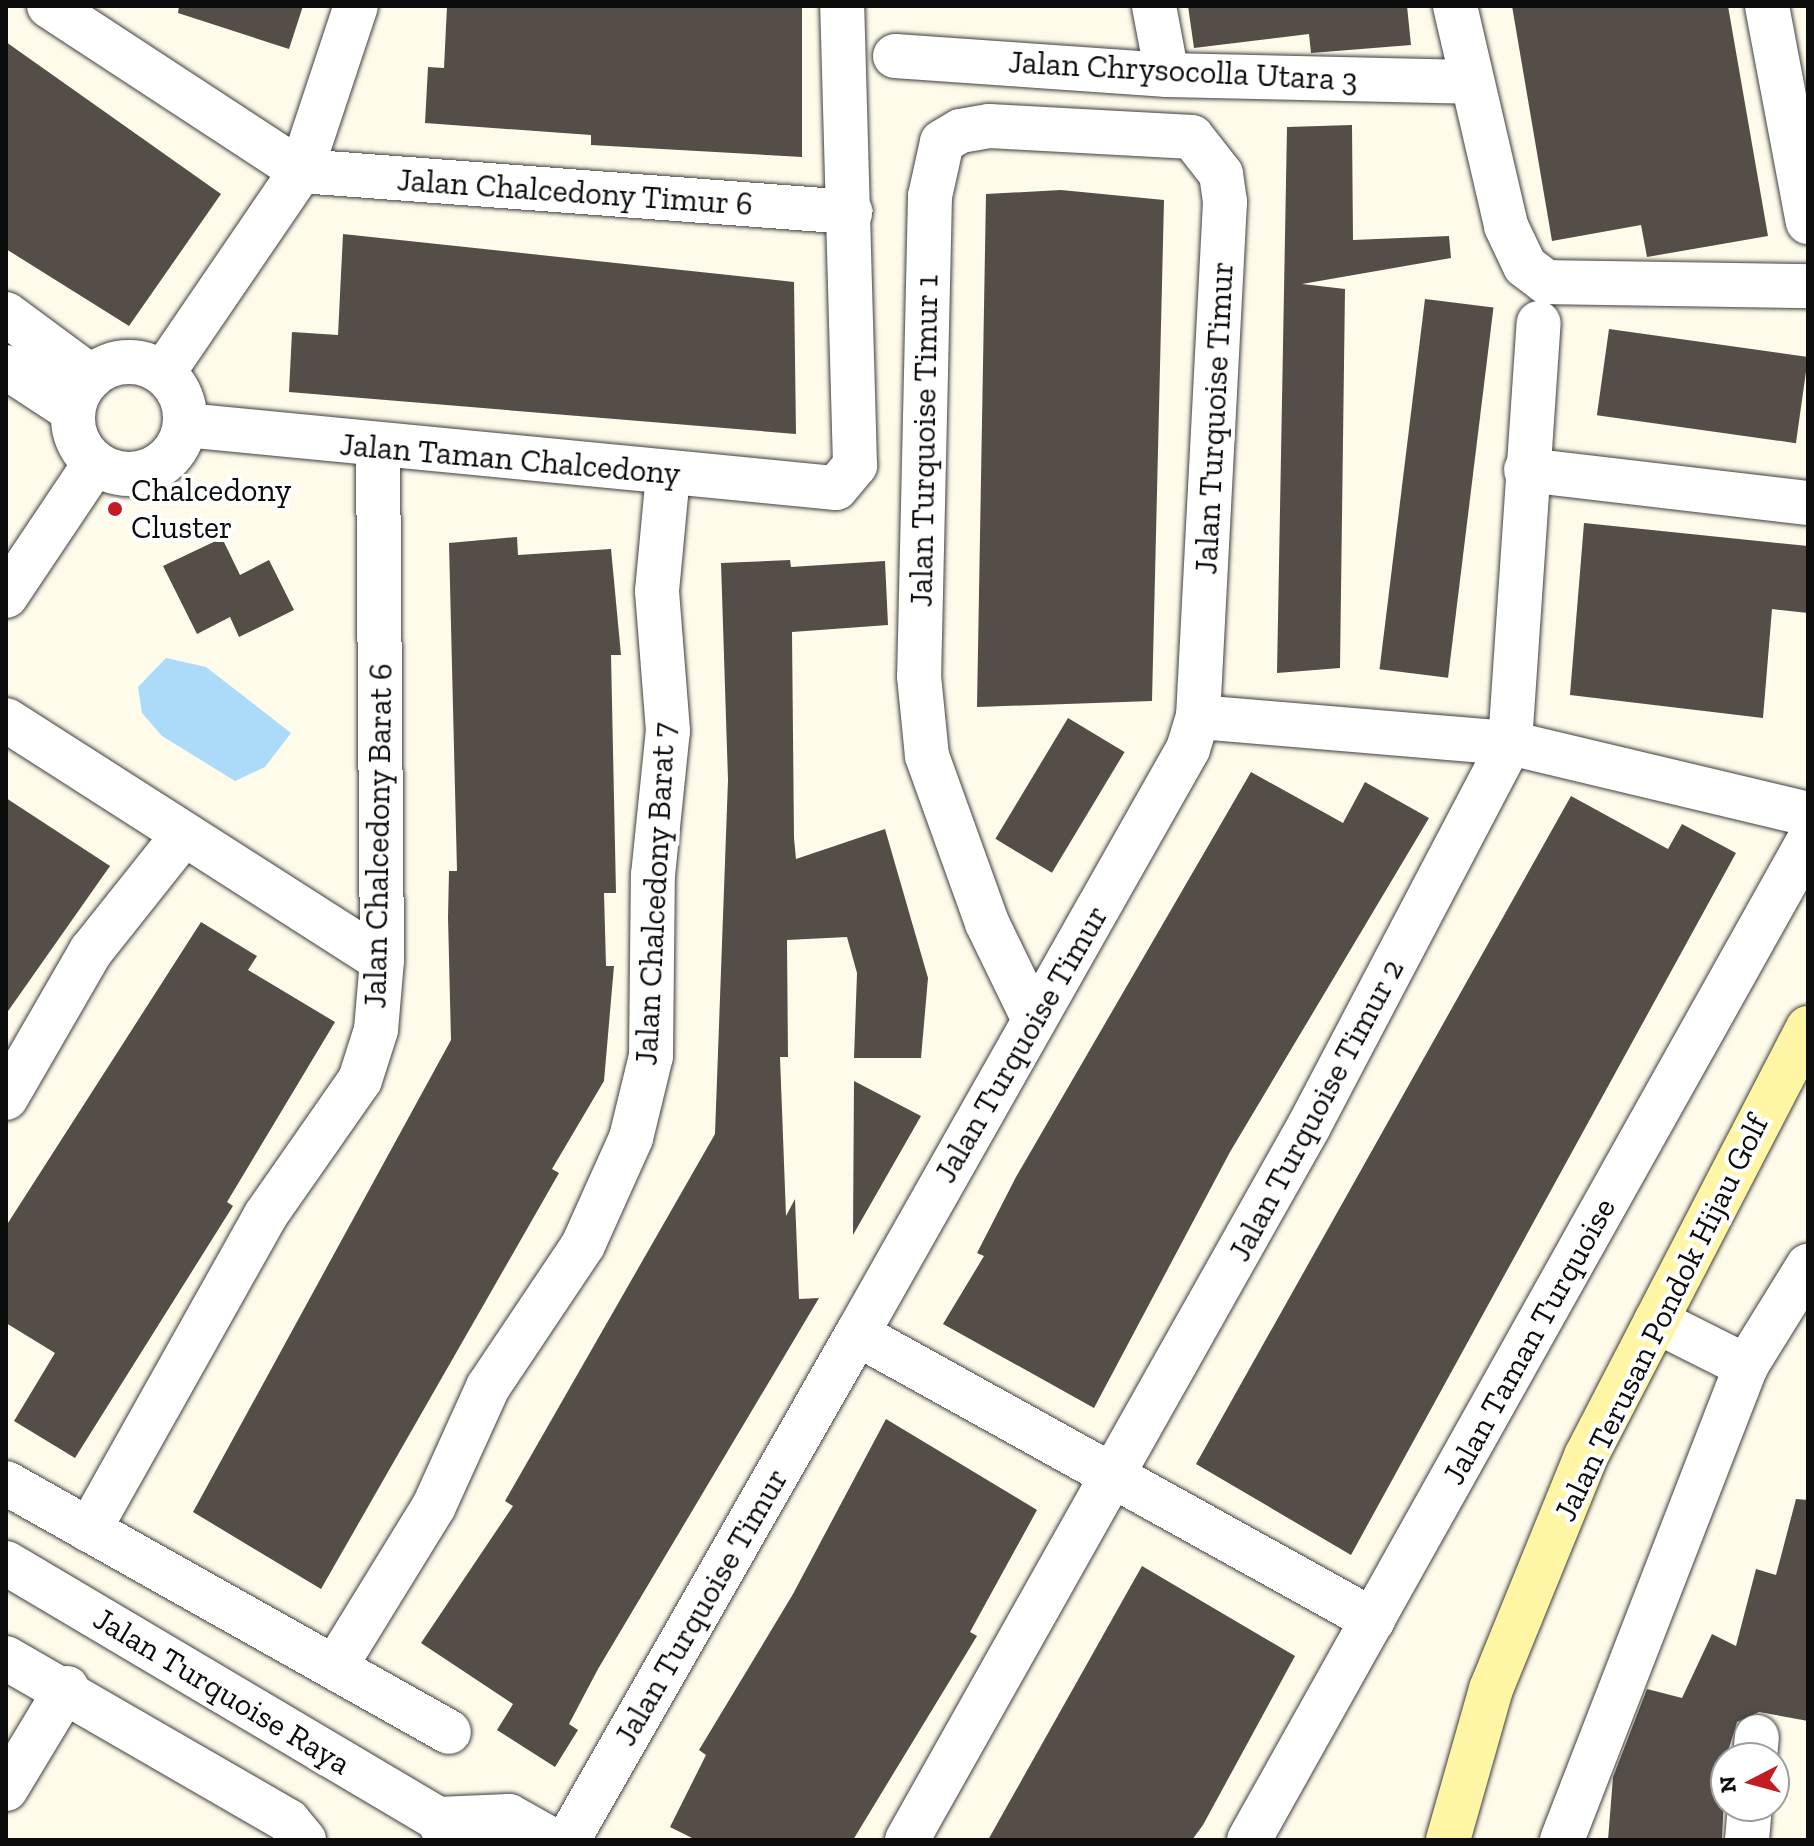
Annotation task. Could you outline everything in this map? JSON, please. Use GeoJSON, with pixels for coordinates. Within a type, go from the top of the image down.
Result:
{"type":"FeatureCollection","features":[{"type":"Feature","properties":{"kind":"main road","name":"Jalan Terusan Pondok Hijau Golf"},"geometry":{"type":"LineString","coordinates":[[1448,1840],[1491,1689],[1586,1456],[1808,1028]]}},
{"type":"Feature","properties":{"kind":"street"},"geometry":{"type":"LineString","coordinates":[[163,373],[301,171],[356,6]]}},
{"type":"Feature","properties":{"kind":"street"},"geometry":{"type":"LineString","coordinates":[[842,6],[850,212]]}},
{"type":"Feature","properties":{"kind":"street"},"geometry":{"type":"LineString","coordinates":[[1154,6],[1167,75]]}},
{"type":"Feature","properties":{"kind":"street"},"geometry":{"type":"LineString","coordinates":[[1455,6],[1470,82],[1506,226],[1525,266],[1546,282],[1808,286]]}},
{"type":"Feature","properties":{"kind":"street"},"geometry":{"type":"LineString","coordinates":[[1767,6],[1808,222]]}},
{"type":"Feature","properties":{"kind":"street"},"geometry":{"type":"LineString","coordinates":[[59,9],[301,171]]}},
{"type":"Feature","properties":{"kind":"street","name":"Jalan Chrysocolla Utara 3"},"geometry":{"type":"LineString","coordinates":[[895,56],[1167,75],[1470,82]]}},
{"type":"Feature","properties":{"kind":"street","name":"Jalan Turquoise Timur 1"},"geometry":{"type":"LineString","coordinates":[[1034,1020],[987,923],[927,756],[919,676],[930,196],[942,142],[989,126],[1192,137],[1221,174]]}},
{"type":"Feature","properties":{"kind":"street","name":"Jalan Chalcedony Timur 6"},"geometry":{"type":"LineString","coordinates":[[301,171],[850,212]]}},
{"type":"Feature","properties":{"kind":"street","name":"Jalan Turquoise Timur"},"geometry":{"type":"LineString","coordinates":[[568,1840],[1188,749],[1198,717],[1221,174]]}},
{"type":"Feature","properties":{"kind":"street","name":"Jalan Taman Chalcedony"},"geometry":{"type":"LineString","coordinates":[[185,425],[378,449],[836,488],[855,465],[850,212]]}},
{"type":"Feature","properties":{"kind":"street"},"geometry":{"type":"LineString","coordinates":[[6,314],[82,394],[78,440],[95,463],[113,472],[151,471],[168,460],[185,425],[184,406],[163,373],[126,362],[82,394]]}},
{"type":"Feature","properties":{"kind":"street","name":"Jalan Turquoise Timur 2"},"geometry":{"type":"LineString","coordinates":[[907,1840],[1117,1475],[1510,743],[1526,470],[1539,323]]}},
{"type":"Feature","properties":{"kind":"street"},"geometry":{"type":"LineString","coordinates":[[6,367],[82,394]]}},
{"type":"Feature","properties":{"kind":"street","name":"Jalan Chalcedony Barat 6"},"geometry":{"type":"LineString","coordinates":[[89,1530],[265,1216],[360,1080],[376,1030],[382,960],[378,449]]}},
{"type":"Feature","properties":{"kind":"street"},"geometry":{"type":"LineString","coordinates":[[6,596],[95,463]]}},
{"type":"Feature","properties":{"kind":"street"},"geometry":{"type":"LineString","coordinates":[[1526,470],[1808,503]]}},
{"type":"Feature","properties":{"kind":"street","name":"Jalan Chalcedony Barat 7"},"geometry":{"type":"LineString","coordinates":[[335,1667],[434,1506],[488,1387],[583,1245],[631,1138],[651,1056],[653,875],[668,731],[657,591],[668,474]]}},
{"type":"Feature","properties":{"kind":"street"},"geometry":{"type":"LineString","coordinates":[[1198,717],[1510,743],[1808,814]]}},
{"type":"Feature","properties":{"kind":"street"},"geometry":{"type":"LineString","coordinates":[[6,720],[382,960]]}},
{"type":"Feature","properties":{"kind":"street"},"geometry":{"type":"LineString","coordinates":[[6,1098],[91,951],[184,834]]}},
{"type":"Feature","properties":{"kind":"street","name":"Jalan Taman Turquoise"},"geometry":{"type":"LineString","coordinates":[[1249,1840],[1808,842]]}},
{"type":"Feature","properties":{"kind":"street"},"geometry":{"type":"LineString","coordinates":[[1562,1840],[1746,1366],[1808,1266]]}},
{"type":"Feature","properties":{"kind":"street"},"geometry":{"type":"LineString","coordinates":[[1656,1321],[1746,1366]]}},
{"type":"Feature","properties":{"kind":"street"},"geometry":{"type":"LineString","coordinates":[[857,1334],[1117,1475],[1373,1620]]}},
{"type":"Feature","properties":{"kind":"street"},"geometry":{"type":"LineString","coordinates":[[6,1483],[449,1732]]}},
{"type":"Feature","properties":{"kind":"street","name":"Jalan Turquoise Raya"},"geometry":{"type":"LineString","coordinates":[[6,1563],[443,1829]]}},
{"type":"Feature","properties":{"kind":"street"},"geometry":{"type":"LineString","coordinates":[[6,1658],[67,1688],[288,1821],[304,1840]]}},
{"type":"Feature","properties":{"kind":"street"},"geometry":{"type":"LineString","coordinates":[[6,1789],[67,1688]]}},
{"type":"Feature","properties":{"kind":"street"},"geometry":{"type":"LineString","coordinates":[[443,1829],[509,1816],[552,1840]]}},
{"type":"Feature","properties":{"kind":"water"},"geometry":{"type":"Polygon","coordinates":[[[166,658],[206,667],[291,733],[265,767],[235,781],[162,736],[142,713],[138,687],[166,658]]]}},
{"type":"Feature","properties":{"kind":"building"},"geometry":{"type":"Polygon","coordinates":[[[179,6],[303,6],[289,49],[178,13],[179,6]]]}},
{"type":"Feature","properties":{"kind":"building"},"geometry":{"type":"Polygon","coordinates":[[[447,6],[802,6],[802,157],[591,145],[591,135],[425,123],[428,67],[444,68],[447,6]]]}},
{"type":"Feature","properties":{"kind":"building"},"geometry":{"type":"Polygon","coordinates":[[[1188,6],[1407,6],[1411,45],[1311,53],[1309,34],[1194,48],[1188,6]]]}},
{"type":"Feature","properties":{"kind":"building"},"geometry":{"type":"Polygon","coordinates":[[[1512,6],[1728,6],[1768,236],[1647,257],[1641,225],[1552,241],[1512,6]]]}},
{"type":"Feature","properties":{"kind":"building"},"geometry":{"type":"Polygon","coordinates":[[[6,42],[221,194],[129,326],[6,249],[6,42]]]}},
{"type":"Feature","properties":{"kind":"building"},"geometry":{"type":"Polygon","coordinates":[[[1352,125],[1353,240],[1449,236],[1451,258],[1302,284],[1345,289],[1340,668],[1277,673],[1287,127],[1352,125]]]}},
{"type":"Feature","properties":{"kind":"building"},"geometry":{"type":"Polygon","coordinates":[[[1061,190],[1164,200],[1152,701],[977,707],[986,194],[1061,190]]]}},
{"type":"Feature","properties":{"kind":"building"},"geometry":{"type":"Polygon","coordinates":[[[343,234],[794,282],[796,434],[289,392],[292,332],[338,335],[343,234]]]}},
{"type":"Feature","properties":{"kind":"building"},"geometry":{"type":"Polygon","coordinates":[[[1425,299],[1493,307],[1448,678],[1380,669],[1425,299]]]}},
{"type":"Feature","properties":{"kind":"building"},"geometry":{"type":"Polygon","coordinates":[[[1609,329],[1808,357],[1796,443],[1597,415],[1609,329]]]}},
{"type":"Feature","properties":{"kind":"building"},"geometry":{"type":"Polygon","coordinates":[[[1584,523],[1808,546],[1808,613],[1772,609],[1763,718],[1570,695],[1584,523]]]}},
{"type":"Feature","properties":{"kind":"building"},"geometry":{"type":"Polygon","coordinates":[[[517,537],[518,555],[611,549],[621,655],[611,655],[616,893],[604,893],[606,966],[614,966],[604,1081],[552,1169],[559,1173],[321,1589],[193,1512],[451,1040],[449,871],[457,871],[449,543],[517,537]]]}},
{"type":"Feature","properties":{"kind":"building"},"geometry":{"type":"Polygon","coordinates":[[[222,538],[240,575],[269,560],[294,610],[239,637],[230,617],[197,634],[163,566],[222,538]]]}},
{"type":"Feature","properties":{"kind":"building"},"geometry":{"type":"Polygon","coordinates":[[[790,560],[791,567],[885,561],[888,625],[792,632],[794,838],[796,859],[885,829],[928,978],[921,1058],[854,1058],[857,973],[847,937],[787,940],[788,1057],[780,1057],[786,1216],[795,1199],[799,1299],[819,1298],[598,1669],[569,1724],[578,1730],[555,1767],[497,1730],[513,1704],[421,1643],[513,1506],[505,1501],[715,1134],[728,780],[721,563],[790,560]]]}},
{"type":"Feature","properties":{"kind":"building"},"geometry":{"type":"Polygon","coordinates":[[[1068,718],[1125,752],[1052,873],[995,839],[1068,718]]]}},
{"type":"Feature","properties":{"kind":"building"},"geometry":{"type":"Polygon","coordinates":[[[1251,772],[1343,823],[1365,782],[1429,818],[1230,1152],[1094,1408],[943,1324],[984,1256],[977,1253],[1016,1177],[1251,772]]]}},
{"type":"Feature","properties":{"kind":"building"},"geometry":{"type":"Polygon","coordinates":[[[1571,796],[1668,849],[1682,824],[1736,853],[1351,1555],[1196,1464],[1571,796]]]}},
{"type":"Feature","properties":{"kind":"building"},"geometry":{"type":"Polygon","coordinates":[[[6,798],[110,866],[6,1014],[6,798]]]}},
{"type":"Feature","properties":{"kind":"building"},"geometry":{"type":"Polygon","coordinates":[[[201,922],[257,956],[248,970],[335,1022],[227,1202],[233,1206],[75,1458],[14,1421],[55,1353],[6,1323],[6,1226],[201,922]]]}},
{"type":"Feature","properties":{"kind":"building"},"geometry":{"type":"Polygon","coordinates":[[[854,1081],[921,1116],[853,1235],[854,1081]]]}},
{"type":"Feature","properties":{"kind":"building"},"geometry":{"type":"Polygon","coordinates":[[[886,1419],[1037,1510],[970,1632],[977,1636],[853,1840],[696,1840],[670,1827],[706,1755],[699,1750],[793,1594],[886,1419]]]}},
{"type":"Feature","properties":{"kind":"building"},"geometry":{"type":"Polygon","coordinates":[[[1796,1499],[1808,1500],[1808,1721],[1759,1712],[1737,1722],[1731,1742],[1710,1742],[1710,1822],[1723,1822],[1722,1840],[1608,1840],[1613,1777],[1647,1689],[1682,1698],[1712,1634],[1736,1646],[1756,1569],[1776,1575],[1796,1499]]]}},
{"type":"Feature","properties":{"kind":"building"},"geometry":{"type":"Polygon","coordinates":[[[1142,1566],[1295,1656],[1203,1825],[1192,1840],[988,1840],[1142,1566]]]}},
{"type":"Feature","properties":{"kind":"place","name":"Chalcedony Cluster"},"geometry":{"type":"Point","coordinates":[115,509]}}]}
